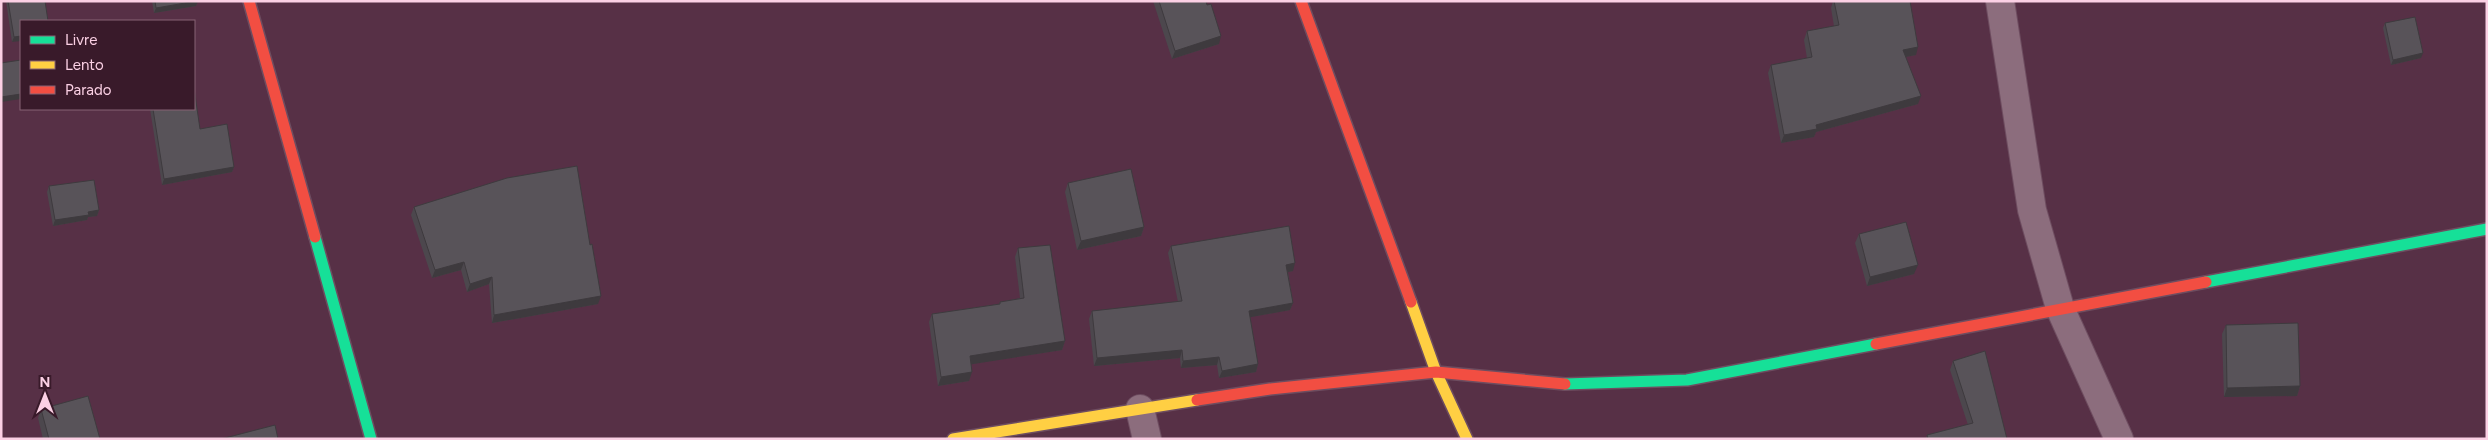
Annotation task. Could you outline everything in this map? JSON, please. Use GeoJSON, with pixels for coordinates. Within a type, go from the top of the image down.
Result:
{"type":"FeatureCollection","features":[{"type":"Feature","properties":{"kind":"street"},"geometry":{"type":"LineString","coordinates":[[250,1],[371,439]]}},
{"type":"Feature","properties":{"kind":"street"},"geometry":{"type":"LineString","coordinates":[[1302,1],[1436,372],[1467,439]]}},
{"type":"Feature","properties":{"kind":"street"},"geometry":{"type":"LineString","coordinates":[[2000,1],[2032,210],[2060,308],[2119,439]]}},
{"type":"Feature","properties":{"kind":"street"},"geometry":{"type":"LineString","coordinates":[[953,439],[1270,389],[1436,372],[1560,384],[1687,380],[2060,308],[2487,229]]}},
{"type":"Feature","properties":{"kind":"street"},"geometry":{"type":"LineString","coordinates":[[1140,410],[1147,439]]}},
{"type":"Feature","properties":{"kind":"building"},"geometry":{"type":"Polygon","coordinates":[[[8,1],[45,1],[48,20],[20,20],[20,36],[14,37],[8,1]]]}},
{"type":"Feature","properties":{"kind":"building"},"geometry":{"type":"Polygon","coordinates":[[[155,1],[197,1],[156,8],[155,1]]]}},
{"type":"Feature","properties":{"kind":"building"},"geometry":{"type":"Polygon","coordinates":[[[1159,1],[1206,1],[1207,5],[1211,4],[1221,36],[1175,51],[1159,1]]]}},
{"type":"Feature","properties":{"kind":"building"},"geometry":{"type":"Polygon","coordinates":[[[1834,1],[1910,1],[1918,47],[1903,50],[1921,96],[1816,125],[1817,129],[1784,135],[1771,65],[1812,57],[1807,31],[1839,25],[1834,1]]]}},
{"type":"Feature","properties":{"kind":"building"},"geometry":{"type":"Polygon","coordinates":[[[2415,17],[2423,53],[2393,60],[2385,23],[2415,17]]]}},
{"type":"Feature","properties":{"kind":"building"},"geometry":{"type":"Polygon","coordinates":[[[20,60],[20,94],[1,97],[1,63],[20,60]]]}},
{"type":"Feature","properties":{"kind":"building"},"geometry":{"type":"Polygon","coordinates":[[[195,95],[200,129],[227,124],[234,167],[164,179],[153,110],[195,110],[195,95]]]}},
{"type":"Feature","properties":{"kind":"building"},"geometry":{"type":"Polygon","coordinates":[[[577,166],[590,245],[592,244],[601,296],[494,315],[492,277],[470,284],[464,262],[435,270],[414,207],[507,178],[577,166]]]}},
{"type":"Feature","properties":{"kind":"building"},"geometry":{"type":"Polygon","coordinates":[[[1131,169],[1144,227],[1081,241],[1068,183],[1131,169]]]}},
{"type":"Feature","properties":{"kind":"building"},"geometry":{"type":"Polygon","coordinates":[[[94,180],[99,210],[88,212],[89,215],[55,220],[49,186],[94,180]]]}},
{"type":"Feature","properties":{"kind":"building"},"geometry":{"type":"Polygon","coordinates":[[[1906,222],[1918,265],[1870,277],[1859,234],[1906,222]]]}},
{"type":"Feature","properties":{"kind":"building"},"geometry":{"type":"Polygon","coordinates":[[[1289,226],[1295,263],[1286,265],[1293,303],[1249,311],[1258,364],[1222,371],[1219,357],[1183,361],[1182,350],[1097,358],[1092,311],[1182,301],[1171,246],[1289,226]]]}},
{"type":"Feature","properties":{"kind":"building"},"geometry":{"type":"Polygon","coordinates":[[[1050,245],[1065,341],[970,356],[972,372],[941,377],[932,314],[1000,304],[1000,302],[1024,298],[1018,248],[1050,245]]]}},
{"type":"Feature","properties":{"kind":"building"},"geometry":{"type":"Polygon","coordinates":[[[2298,323],[2300,386],[2227,388],[2226,325],[2298,323]]]}},
{"type":"Feature","properties":{"kind":"building"},"geometry":{"type":"Polygon","coordinates":[[[1985,351],[2007,439],[1928,439],[1927,435],[1973,423],[1953,361],[1985,351]]]}},
{"type":"Feature","properties":{"kind":"building"},"geometry":{"type":"Polygon","coordinates":[[[88,396],[100,439],[49,439],[41,409],[88,396]]]}},
{"type":"Feature","properties":{"kind":"building"},"geometry":{"type":"Polygon","coordinates":[[[275,425],[278,439],[221,439],[275,425]]]}},
{"type":"Feature","properties":{"kind":"traffic: fast"},"geometry":{"type":"LineString","coordinates":[[2206,282],[2487,229]]}},
{"type":"Feature","properties":{"kind":"traffic: fast"},"geometry":{"type":"LineString","coordinates":[[315,237],[371,439]]}},
{"type":"Feature","properties":{"kind":"traffic: fast"},"geometry":{"type":"LineString","coordinates":[[1565,384],[1687,380],[1876,344]]}},
{"type":"Feature","properties":{"kind":"traffic: slow"},"geometry":{"type":"LineString","coordinates":[[1411,302],[1436,372],[1467,439]]}},
{"type":"Feature","properties":{"kind":"traffic: slow"},"geometry":{"type":"LineString","coordinates":[[953,439],[1197,400]]}},
{"type":"Feature","properties":{"kind":"traffic: jam"},"geometry":{"type":"LineString","coordinates":[[249,1],[315,237]]}},
{"type":"Feature","properties":{"kind":"traffic: jam"},"geometry":{"type":"LineString","coordinates":[[1301,1],[1411,302]]}},
{"type":"Feature","properties":{"kind":"traffic: jam"},"geometry":{"type":"LineString","coordinates":[[1876,344],[2206,282]]}},
{"type":"Feature","properties":{"kind":"traffic: jam"},"geometry":{"type":"LineString","coordinates":[[1197,400],[1270,389],[1436,372],[1565,384]]}}]}
